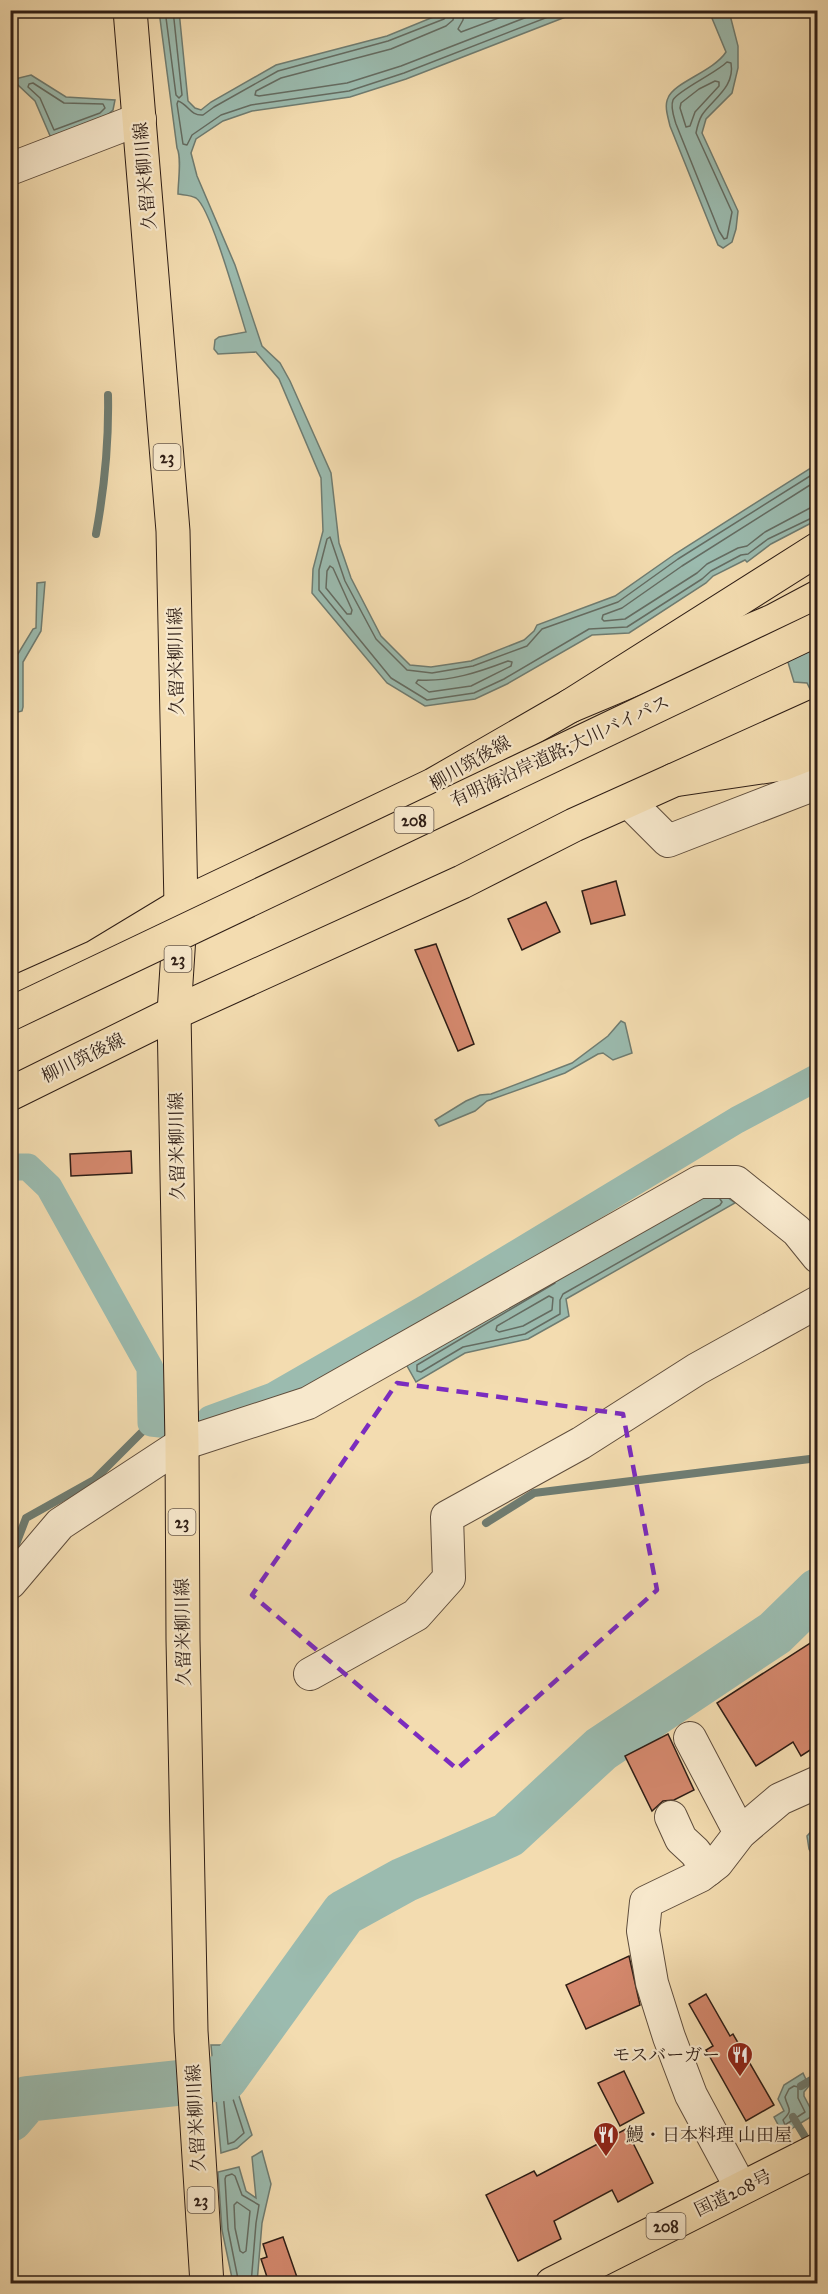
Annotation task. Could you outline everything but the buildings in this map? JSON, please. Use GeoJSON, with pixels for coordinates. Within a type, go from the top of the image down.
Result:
{"type":"FeatureCollection","features":[{"type":"Feature","properties":{"kind":"main road","name":"久留米柳川線"},"geometry":{"type":"LineString","coordinates":[[130,10],[173,531],[181,905],[174,1013],[182,1444],[183,1640],[191,2031],[207,2283]]}},
{"type":"Feature","properties":{"kind":"main road","name":"柳川筑後線"},"geometry":{"type":"LineString","coordinates":[[10,995],[95,957],[181,905],[433,785],[570,706],[818,549]]}},
{"type":"Feature","properties":{"kind":"main road"},"geometry":{"type":"LineString","coordinates":[[570,706],[772,621],[818,597]]}},
{"type":"Feature","properties":{"kind":"main road","name":"有明海沿岸道路;大川バイパス"},"geometry":{"type":"LineString","coordinates":[[10,1014],[818,629]]}},
{"type":"Feature","properties":{"kind":"main road","name":"有明海沿岸道路;大川バイパス"},"geometry":{"type":"LineString","coordinates":[[10,1029],[818,644]]}},
{"type":"Feature","properties":{"kind":"main road"},"geometry":{"type":"LineString","coordinates":[[674,780],[818,715]]}},
{"type":"Feature","properties":{"kind":"main road","name":"柳川筑後線"},"geometry":{"type":"LineString","coordinates":[[10,1094],[174,1013],[462,882],[574,825],[674,780],[782,764],[818,750]]}},
{"type":"Feature","properties":{"kind":"main road","name":"国道208号"},"geometry":{"type":"LineString","coordinates":[[552,2283],[818,2150]]}},
{"type":"Feature","properties":{"kind":"street"},"geometry":{"type":"LineString","coordinates":[[10,169],[140,118]]}},
{"type":"Feature","properties":{"kind":"street"},"geometry":{"type":"LineString","coordinates":[[628,801],[668,841],[818,783]]}},
{"type":"Feature","properties":{"kind":"street"},"geometry":{"type":"LineString","coordinates":[[10,1582],[60,1524],[182,1444],[308,1402],[699,1182],[736,1182],[797,1231],[818,1257]]}},
{"type":"Feature","properties":{"kind":"street"},"geometry":{"type":"LineString","coordinates":[[310,1674],[416,1615],[449,1578],[447,1517],[581,1443],[697,1369],[818,1302]]}},
{"type":"Feature","properties":{"kind":"street"},"geometry":{"type":"LineString","coordinates":[[690,1738],[740,1833]]}},
{"type":"Feature","properties":{"kind":"street"},"geometry":{"type":"LineString","coordinates":[[741,2188],[691,2095],[669,2037],[652,1983],[643,1931],[646,1902],[700,1876],[717,1863],[740,1833],[780,1799],[818,1782]]}},
{"type":"Feature","properties":{"kind":"street"},"geometry":{"type":"LineString","coordinates":[[671,1817],[681,1839],[695,1852],[708,1870]]}},
{"type":"Feature","properties":{"kind":"highlighted area"},"geometry":{"type":"Polygon","coordinates":[[[397,1383],[623,1414],[657,1590],[457,1769],[252,1595],[397,1383]]]}},
{"type":"Feature","properties":{"kind":"water"},"geometry":{"type":"Polygon","coordinates":[[[159,11],[179,11],[188,101],[201,110],[276,65],[387,36],[448,11],[581,11],[406,79],[350,97],[252,111],[223,121],[196,139],[191,153],[197,176],[235,265],[262,346],[280,363],[290,381],[331,473],[339,543],[351,578],[381,636],[410,665],[431,667],[471,661],[524,640],[537,625],[615,596],[675,554],[817,464],[817,520],[771,544],[747,562],[745,560],[713,576],[706,583],[629,633],[592,635],[507,684],[475,699],[425,706],[387,683],[312,593],[313,569],[323,531],[321,478],[279,379],[256,352],[218,354],[214,349],[215,340],[219,337],[246,332],[209,220],[196,198],[178,194],[179,158],[159,11]]]}},
{"type":"Feature","properties":{"kind":"water"},"geometry":{"type":"Polygon","coordinates":[[[709,11],[729,11],[738,46],[738,68],[732,93],[706,119],[702,133],[738,211],[732,242],[723,248],[718,245],[713,233],[670,126],[666,108],[672,92],[712,65],[726,52],[709,11]]]}},
{"type":"Feature","properties":{"kind":"water"},"geometry":{"type":"Polygon","coordinates":[[[31,75],[66,97],[115,100],[113,110],[104,118],[51,138],[35,101],[18,85],[15,79],[31,75]]]}},
{"type":"Feature","properties":{"kind":"water"},"geometry":{"type":"Polygon","coordinates":[[[45,582],[41,631],[23,662],[22,711],[11,714],[11,708],[17,706],[13,662],[33,629],[36,628],[37,583],[45,582]]]}},
{"type":"Feature","properties":{"kind":"water"},"geometry":{"type":"Polygon","coordinates":[[[817,628],[817,685],[810,689],[807,683],[794,682],[787,659],[817,628]]]}},
{"type":"Feature","properties":{"kind":"water"},"geometry":{"type":"Polygon","coordinates":[[[621,1021],[625,1023],[632,1053],[613,1060],[603,1053],[598,1054],[565,1073],[487,1101],[475,1111],[439,1126],[435,1120],[480,1095],[491,1094],[572,1063],[608,1036],[621,1021]]]}},
{"type":"Feature","properties":{"kind":"water"},"geometry":{"type":"Polygon","coordinates":[[[720,1192],[735,1203],[566,1299],[569,1316],[528,1339],[465,1353],[416,1382],[406,1364],[694,1195],[720,1192]]]}},
{"type":"Feature","properties":{"kind":"water"},"geometry":{"type":"Polygon","coordinates":[[[817,1825],[817,1863],[809,1849],[807,1836],[817,1825]]]}},
{"type":"Feature","properties":{"kind":"water"},"geometry":{"type":"Polygon","coordinates":[[[293,1961],[320,1977],[238,2093],[252,2135],[237,2148],[221,2153],[211,2045],[235,2045],[293,1961]]]}},
{"type":"Feature","properties":{"kind":"water"},"geometry":{"type":"Polygon","coordinates":[[[803,2073],[809,2086],[804,2096],[814,2115],[783,2134],[774,2117],[784,2111],[778,2099],[784,2085],[803,2073]]]}},
{"type":"Feature","properties":{"kind":"water"},"geometry":{"type":"Polygon","coordinates":[[[262,2151],[271,2184],[262,2223],[257,2283],[233,2283],[222,2230],[218,2172],[239,2167],[246,2191],[256,2198],[252,2157],[262,2151]]]}},
{"type":"Feature","properties":{"kind":"waterway"},"geometry":{"type":"LineString","coordinates":[[96,534],[106,464],[108,395]]}},
{"type":"Feature","properties":{"kind":"waterway"},"geometry":{"type":"LineString","coordinates":[[210,1419],[273,1396],[426,1308],[737,1120],[818,1077]]}},
{"type":"Feature","properties":{"kind":"waterway"},"geometry":{"type":"LineString","coordinates":[[10,1167],[28,1167],[49,1187],[150,1368],[151,1423],[169,1425]]}},
{"type":"Feature","properties":{"kind":"waterway"},"geometry":{"type":"LineString","coordinates":[[10,1560],[26,1518],[94,1480],[151,1423]]}},
{"type":"Feature","properties":{"kind":"waterway"},"geometry":{"type":"LineString","coordinates":[[486,1523],[534,1493],[818,1458]]}},
{"type":"Feature","properties":{"kind":"waterway"},"geometry":{"type":"LineString","coordinates":[[10,2119],[27,2099],[225,2078],[344,1913],[404,1880],[508,1835],[601,1749],[775,1633],[818,1591]]}},
{"type":"Feature","properties":{"kind":"waterway"},"geometry":{"type":"LineString","coordinates":[[801,2086],[818,2076]]}},
{"type":"Feature","properties":{"kind":"waterway"},"geometry":{"type":"LineString","coordinates":[[793,2117],[810,2145]]}},
{"type":"Feature","properties":{"kind":"place","name":"モスバーガー"},"geometry":{"type":"Point","coordinates":[740,2078]}},
{"type":"Feature","properties":{"kind":"place","name":"鰻・日本料理 山田屋"},"geometry":{"type":"Point","coordinates":[606,2158]}}]}
